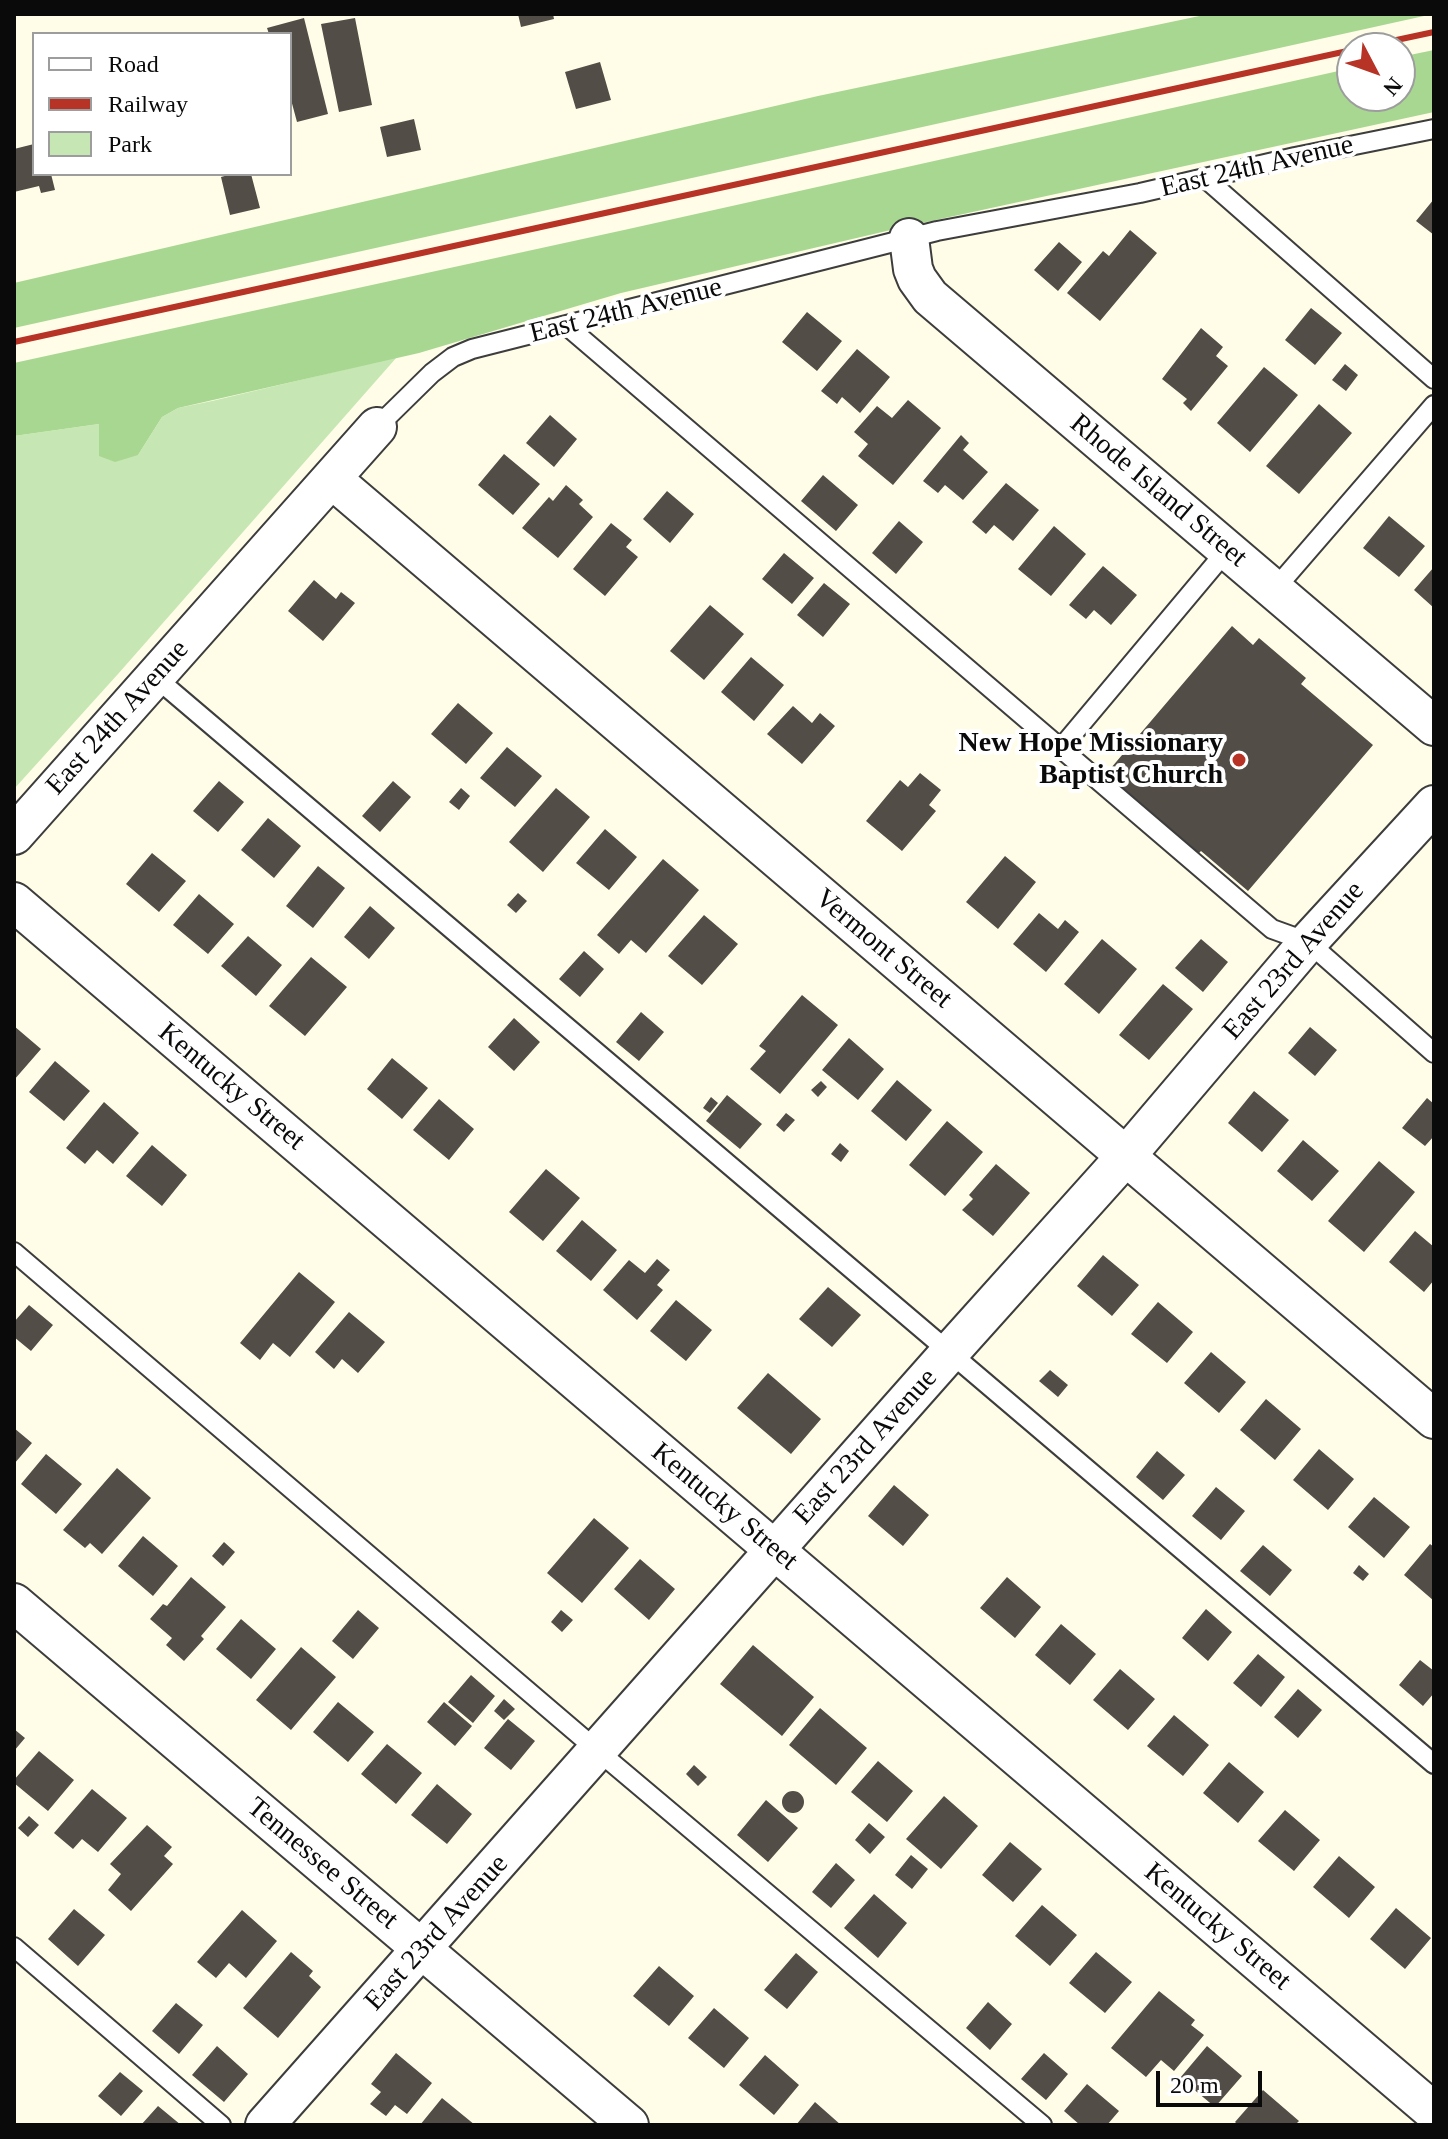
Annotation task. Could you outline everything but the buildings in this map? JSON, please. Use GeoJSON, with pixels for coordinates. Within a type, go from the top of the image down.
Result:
{"type":"FeatureCollection","features":[{"type":"Feature","properties":{"kind":"street","name":"Rhode Island Street"},"geometry":{"type":"LineString","coordinates":[[909,238],[913,269],[930,297],[1434,726]]}},
{"type":"Feature","properties":{"kind":"street","name":"East 24th Avenue"},"geometry":{"type":"LineString","coordinates":[[14,835],[377,427]]}},
{"type":"Feature","properties":{"kind":"street","name":"Vermont Street"},"geometry":{"type":"LineString","coordinates":[[332,479],[1434,1419]]}},
{"type":"Feature","properties":{"kind":"street","name":"East 23rd Avenue"},"geometry":{"type":"LineString","coordinates":[[265,2125],[1126,1156],[1308,942],[1434,805]]}},
{"type":"Feature","properties":{"kind":"street","name":"Kentucky Street"},"geometry":{"type":"LineString","coordinates":[[14,902],[1434,2112]]}},
{"type":"Feature","properties":{"kind":"street","name":"Tennessee Street"},"geometry":{"type":"LineString","coordinates":[[14,1603],[629,2125]]}},
{"type":"Feature","properties":{"kind":"lane","name":"East 24th Avenue"},"geometry":{"type":"LineString","coordinates":[[377,427],[413,390],[453,357],[472,349],[937,231],[1140,193],[1434,129]]}},
{"type":"Feature","properties":{"kind":"lane"},"geometry":{"type":"LineString","coordinates":[[1205,178],[1434,379]]}},
{"type":"Feature","properties":{"kind":"lane"},"geometry":{"type":"LineString","coordinates":[[567,326],[1272,929],[1308,942],[1434,1053]]}},
{"type":"Feature","properties":{"kind":"lane"},"geometry":{"type":"LineString","coordinates":[[1274,590],[1434,405]]}},
{"type":"Feature","properties":{"kind":"lane"},"geometry":{"type":"LineString","coordinates":[[1061,748],[1227,550]]}},
{"type":"Feature","properties":{"kind":"lane"},"geometry":{"type":"LineString","coordinates":[[155,677],[1434,1764]]}},
{"type":"Feature","properties":{"kind":"lane"},"geometry":{"type":"LineString","coordinates":[[14,1252],[1042,2125]]}},
{"type":"Feature","properties":{"kind":"lane"},"geometry":{"type":"LineString","coordinates":[[14,1947],[221,2125]]}},
{"type":"Feature","properties":{"kind":"green space"},"geometry":{"type":"Polygon","coordinates":[[[1209,14],[1433,14],[1352,32],[1336,32],[1336,35],[14,328],[14,283],[818,96],[1209,14]]]}},
{"type":"Feature","properties":{"kind":"green space"},"geometry":{"type":"Polygon","coordinates":[[[1434,50],[1434,112],[908,226],[621,293],[419,353],[178,408],[162,417],[138,455],[115,462],[99,456],[99,424],[14,436],[14,363],[1336,72],[1336,112],[1416,112],[1416,54],[1434,50]]]}},
{"type":"Feature","properties":{"kind":"green space"},"geometry":{"type":"Polygon","coordinates":[[[397,357],[14,789],[14,436],[99,424],[138,455],[162,417],[178,408],[397,357]]]}},
{"type":"Feature","properties":{"kind":"railway"},"geometry":{"type":"LineString","coordinates":[[1416,36],[1434,32]]}},
{"type":"Feature","properties":{"kind":"railway"},"geometry":{"type":"LineString","coordinates":[[14,342],[1336,53]]}},
{"type":"Feature","properties":{"kind":"place","name":"New Hope Missionary Baptist Church"},"geometry":{"type":"Point","coordinates":[1239,760]}}]}
